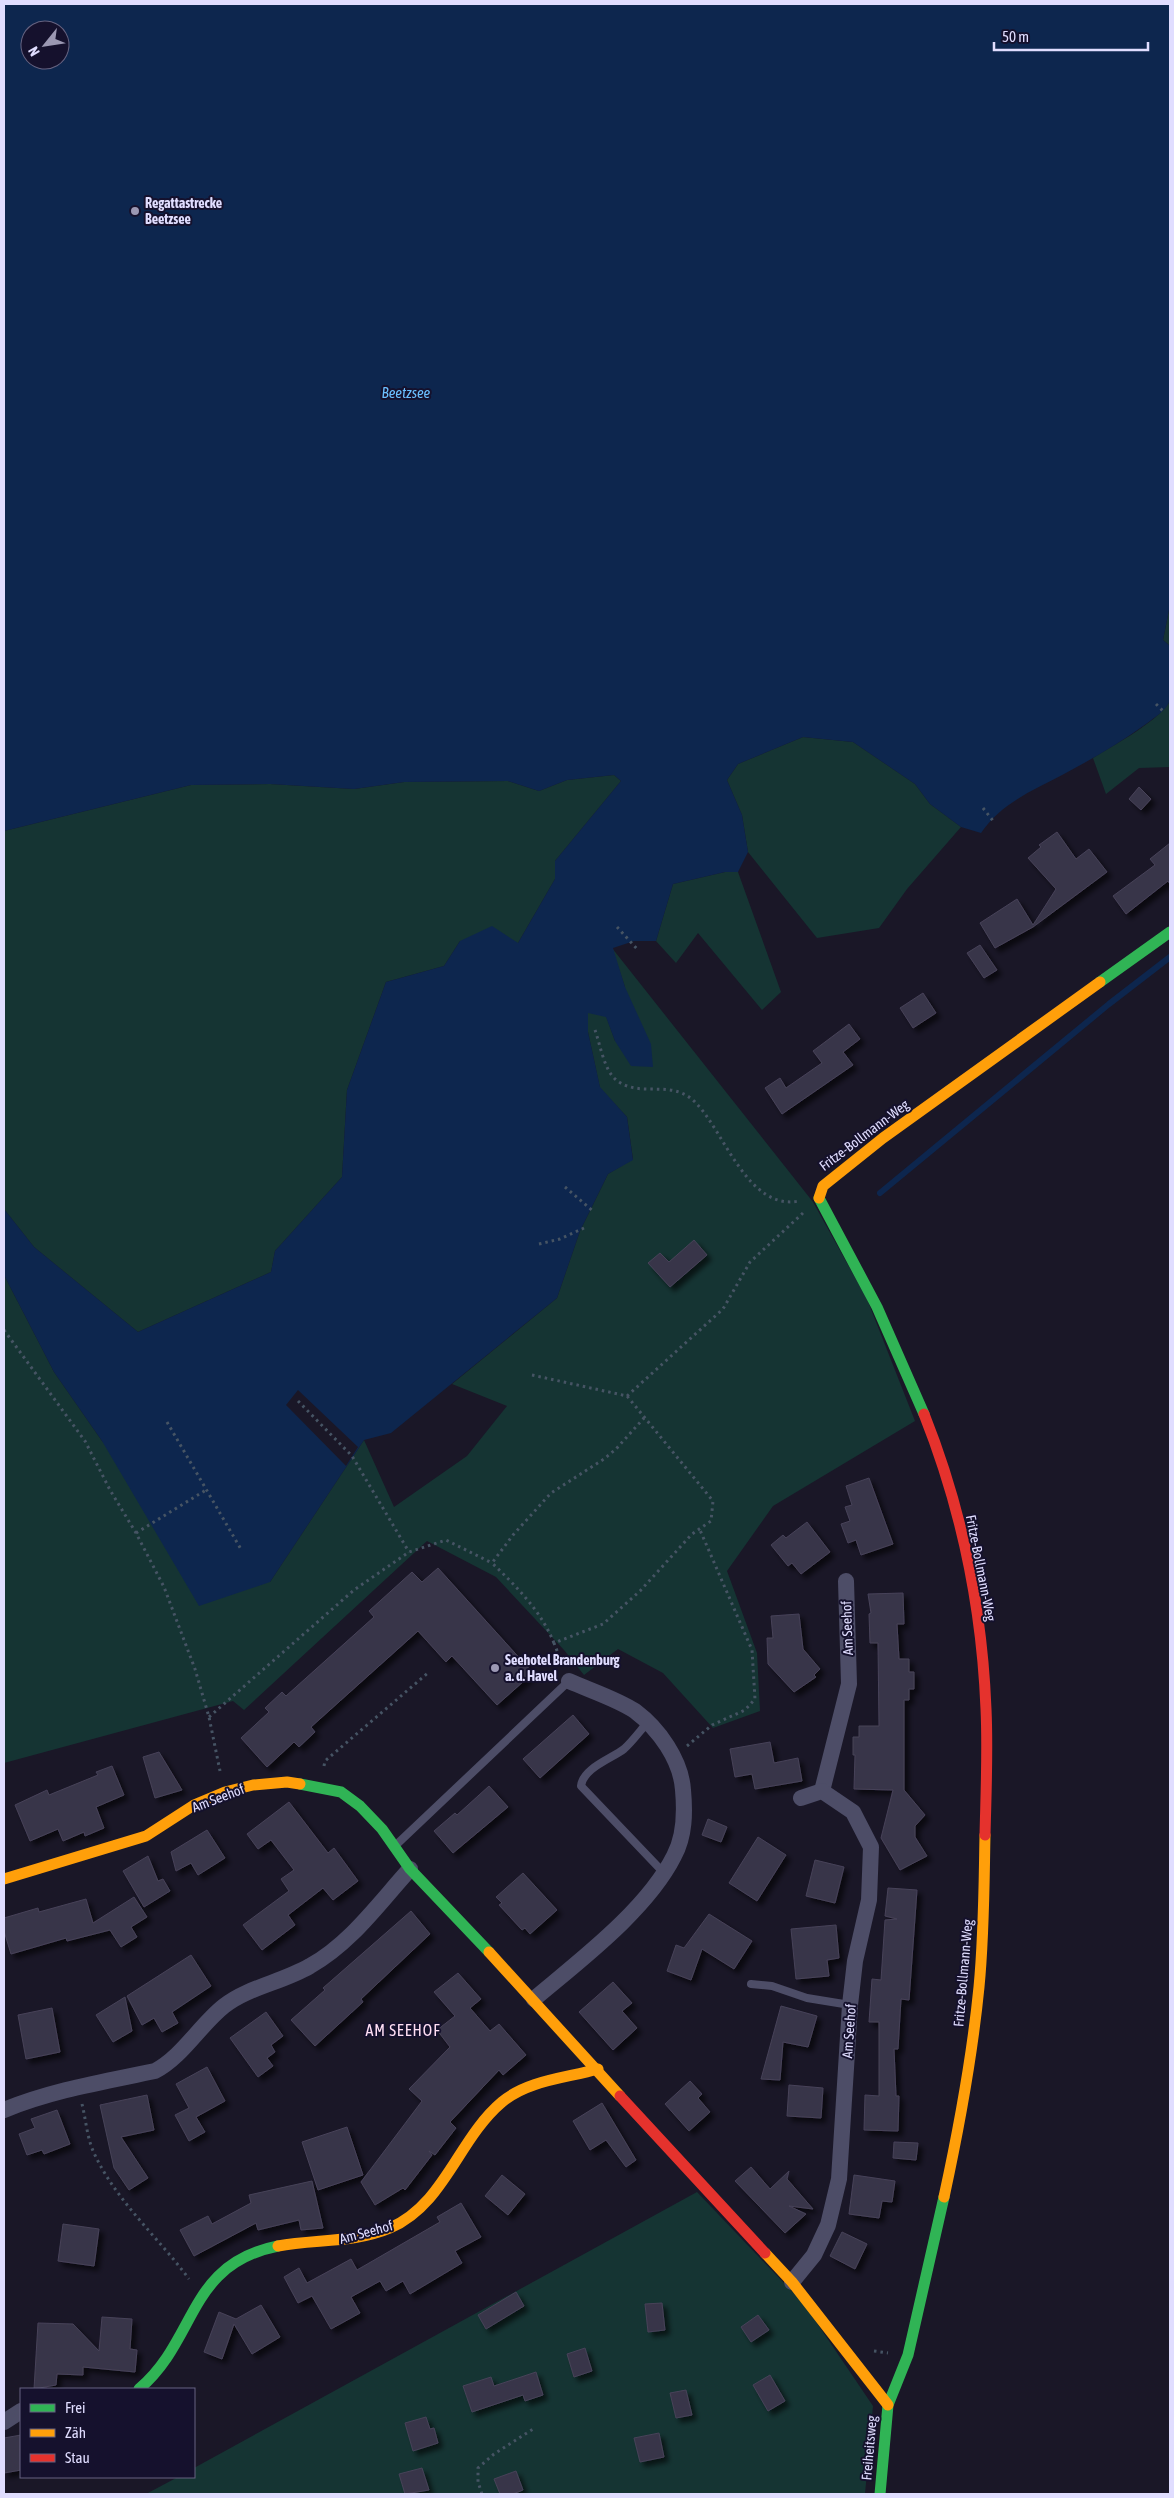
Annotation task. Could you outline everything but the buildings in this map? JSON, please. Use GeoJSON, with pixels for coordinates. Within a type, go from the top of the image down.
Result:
{"type":"FeatureCollection","features":[{"type":"Feature","properties":{"kind":"street","name":"Fritze-Bollmann-Weg"},"geometry":{"type":"LineString","coordinates":[[888,2405],[908,2355],[955,2142],[977,2005],[984,1889],[986,1794],[985,1690],[971,1585],[952,1498],[923,1410],[873,1295],[820,1195],[823,1186],[883,1138],[1170,932]]}},
{"type":"Feature","properties":{"kind":"street","name":"Am Seehof"},"geometry":{"type":"LineString","coordinates":[[792,2282],[814,2255],[828,2225],[839,2179],[850,2005],[855,1961],[869,1900],[870,1847],[853,1812],[822,1791],[849,1684],[846,1581]]}},
{"type":"Feature","properties":{"kind":"street"},"geometry":{"type":"LineString","coordinates":[[534,1999],[614,1930],[650,1892],[674,1856],[685,1816],[682,1780],[674,1756],[647,1723],[634,1711],[570,1680]]}},
{"type":"Feature","properties":{"kind":"street","name":"Am Seehof"},"geometry":{"type":"LineString","coordinates":[[4,1879],[146,1836],[194,1806],[225,1792],[253,1784],[287,1782],[320,1786],[341,1792],[360,1806],[382,1828],[410,1869],[534,1999],[673,2154],[792,2282],[888,2405]]}},
{"type":"Feature","properties":{"kind":"street"},"geometry":{"type":"LineString","coordinates":[[801,1798],[822,1791]]}},
{"type":"Feature","properties":{"kind":"street"},"geometry":{"type":"LineString","coordinates":[[4,2110],[31,2099],[78,2086],[155,2071],[166,2066],[202,2025],[225,2005],[238,1997],[310,1966],[334,1950],[361,1926],[410,1869]]}},
{"type":"Feature","properties":{"kind":"street","name":"Am Seehof"},"geometry":{"type":"LineString","coordinates":[[140,2388],[162,2366],[201,2295],[229,2266],[249,2255],[272,2247],[347,2239],[390,2228],[416,2213],[434,2194],[483,2123],[502,2102],[523,2090],[598,2069]]}},
{"type":"Feature","properties":{"kind":"street","name":"Freiheitsweg"},"geometry":{"type":"LineString","coordinates":[[880,2494],[888,2405]]}},
{"type":"Feature","properties":{"kind":"street"},"geometry":{"type":"LineString","coordinates":[[4,2422],[20,2413]]}},
{"type":"Feature","properties":{"kind":"lane"},"geometry":{"type":"LineString","coordinates":[[395,1847],[570,1680]]}},
{"type":"Feature","properties":{"kind":"lane"},"geometry":{"type":"LineString","coordinates":[[647,1723],[624,1749],[609,1757],[585,1777],[581,1786],[663,1872]]}},
{"type":"Feature","properties":{"kind":"lane"},"geometry":{"type":"LineString","coordinates":[[751,1984],[772,1986],[807,1998],[850,2005]]}},
{"type":"Feature","properties":{"kind":"path"},"geometry":{"type":"LineString","coordinates":[[1156,704],[1164,712]]}},
{"type":"Feature","properties":{"kind":"path"},"geometry":{"type":"LineString","coordinates":[[983,808],[994,822]]}},
{"type":"Feature","properties":{"kind":"path"},"geometry":{"type":"LineString","coordinates":[[617,927],[638,950]]}},
{"type":"Feature","properties":{"kind":"path"},"geometry":{"type":"LineString","coordinates":[[595,1030],[613,1078],[629,1088],[669,1088],[685,1094],[695,1102],[750,1181],[772,1199],[788,1204],[820,1195]]}},
{"type":"Feature","properties":{"kind":"path"},"geometry":{"type":"LineString","coordinates":[[565,1188],[594,1212]]}},
{"type":"Feature","properties":{"kind":"path"},"geometry":{"type":"LineString","coordinates":[[627,1396],[723,1309],[750,1262],[820,1195]]}},
{"type":"Feature","properties":{"kind":"path"},"geometry":{"type":"LineString","coordinates":[[539,1244],[560,1239],[584,1228]]}},
{"type":"Feature","properties":{"kind":"path"},"geometry":{"type":"LineString","coordinates":[[4,1330],[85,1441],[164,1587],[195,1669],[209,1717],[225,1792]]}},
{"type":"Feature","properties":{"kind":"path"},"geometry":{"type":"LineString","coordinates":[[532,1375],[627,1396],[713,1501],[711,1521],[692,1534],[640,1591],[603,1624],[554,1643]]}},
{"type":"Feature","properties":{"kind":"path"},"geometry":{"type":"LineString","coordinates":[[298,1402],[352,1456],[409,1552]]}},
{"type":"Feature","properties":{"kind":"path"},"geometry":{"type":"LineString","coordinates":[[492,1563],[513,1534],[550,1493],[610,1454],[644,1417]]}},
{"type":"Feature","properties":{"kind":"path"},"geometry":{"type":"LineString","coordinates":[[167,1422],[242,1551]]}},
{"type":"Feature","properties":{"kind":"path"},"geometry":{"type":"LineString","coordinates":[[136,1533],[206,1490]]}},
{"type":"Feature","properties":{"kind":"path"},"geometry":{"type":"LineString","coordinates":[[674,1756],[712,1725],[745,1710],[755,1699],[752,1650],[700,1530]]}},
{"type":"Feature","properties":{"kind":"path"},"geometry":{"type":"LineString","coordinates":[[209,1717],[354,1590],[409,1552],[446,1540],[492,1563],[520,1591],[546,1623],[570,1680]]}},
{"type":"Feature","properties":{"kind":"path"},"geometry":{"type":"LineString","coordinates":[[320,1786],[325,1761],[429,1672]]}},
{"type":"Feature","properties":{"kind":"path"},"geometry":{"type":"LineString","coordinates":[[78,2086],[94,2152],[124,2202],[176,2260],[201,2295]]}},
{"type":"Feature","properties":{"kind":"path"},"geometry":{"type":"LineString","coordinates":[[482,2494],[478,2482],[478,2468],[494,2454],[533,2429]]}},
{"type":"Feature","properties":{"kind":"green space"},"geometry":{"type":"Polygon","coordinates":[[[1170,605],[1170,646],[1163,640],[1170,605]]]}},
{"type":"Feature","properties":{"kind":"green space"},"geometry":{"type":"Polygon","coordinates":[[[1170,700],[1170,767],[1139,768],[1106,794],[1093,758],[1148,723],[1166,707],[1170,700]]]}},
{"type":"Feature","properties":{"kind":"green space"},"geometry":{"type":"Polygon","coordinates":[[[803,737],[853,742],[915,784],[930,804],[961,827],[907,889],[879,928],[817,938],[748,852],[742,815],[727,780],[738,764],[803,737]]]}},
{"type":"Feature","properties":{"kind":"green space"},"geometry":{"type":"Polygon","coordinates":[[[614,775],[621,781],[555,861],[555,879],[518,943],[460,941],[444,966],[386,982],[347,1090],[342,1177],[275,1251],[271,1272],[138,1332],[34,1247],[4,1209],[4,831],[191,785],[270,784],[354,789],[404,782],[508,781],[539,791],[567,780],[614,775]]]}},
{"type":"Feature","properties":{"kind":"green space"},"geometry":{"type":"Polygon","coordinates":[[[725,872],[738,872],[781,992],[762,1010],[698,933],[676,963],[656,941],[673,884],[725,872]]]}},
{"type":"Feature","properties":{"kind":"green space"},"geometry":{"type":"Polygon","coordinates":[[[612,948],[813,1202],[867,1299],[915,1421],[773,1506],[727,1571],[757,1653],[760,1711],[713,1728],[663,1673],[618,1649],[584,1675],[564,1650],[496,1577],[427,1541],[244,1710],[233,1701],[4,1763],[4,1275],[54,1372],[102,1441],[270,1582],[364,1440],[394,1507],[467,1456],[507,1406],[452,1384],[557,1298],[580,1231],[608,1174],[633,1159],[627,1117],[600,1088],[588,1032],[588,1012],[606,1016],[615,1041],[625,987],[612,948]]]}},
{"type":"Feature","properties":{"kind":"green space"},"geometry":{"type":"Polygon","coordinates":[[[697,2192],[804,2304],[873,2406],[865,2494],[146,2494],[176,2478],[195,2478],[195,2467],[697,2192]]]}},
{"type":"Feature","properties":{"kind":"water","name":"Beetzsee"},"geometry":{"type":"Polygon","coordinates":[[[4,4],[1170,4],[1170,605],[1163,640],[1170,646],[1170,700],[1168,704],[1163,711],[1116,744],[1018,799],[998,814],[981,833],[961,827],[930,804],[915,784],[853,742],[803,737],[738,764],[727,780],[742,815],[748,852],[738,872],[725,872],[673,884],[656,941],[634,941],[613,948],[625,987],[651,1044],[653,1067],[631,1066],[615,1041],[606,1017],[588,1013],[588,1032],[600,1087],[627,1117],[633,1160],[608,1174],[580,1231],[557,1298],[391,1433],[364,1440],[270,1582],[199,1606],[102,1441],[54,1372],[4,1275],[4,1209],[34,1247],[138,1332],[271,1272],[275,1251],[342,1177],[347,1090],[386,982],[444,966],[460,941],[492,926],[518,943],[555,879],[555,861],[621,781],[614,775],[567,780],[539,791],[508,781],[404,782],[354,789],[270,784],[191,785],[4,831],[4,4]]]}},
{"type":"Feature","properties":{"kind":"pier"},"geometry":{"type":"Polygon","coordinates":[[[298,1390],[358,1447],[346,1466],[286,1405],[298,1390]]]}},
{"type":"Feature","properties":{"kind":"waterway"},"geometry":{"type":"LineString","coordinates":[[880,1193],[1109,1004],[1170,957]]}},
{"type":"Feature","properties":{"kind":"traffic: fast"},"geometry":{"type":"LineString","coordinates":[[1100,982],[1170,932]]}},
{"type":"Feature","properties":{"kind":"traffic: fast"},"geometry":{"type":"LineString","coordinates":[[819,1198],[877,1307],[924,1414]]}},
{"type":"Feature","properties":{"kind":"traffic: fast"},"geometry":{"type":"LineString","coordinates":[[300,1784],[341,1792],[360,1806],[382,1829],[410,1869],[489,1952]]}},
{"type":"Feature","properties":{"kind":"traffic: fast"},"geometry":{"type":"LineString","coordinates":[[880,2494],[888,2405],[908,2355],[944,2197]]}},
{"type":"Feature","properties":{"kind":"traffic: fast"},"geometry":{"type":"LineString","coordinates":[[140,2388],[158,2369],[173,2348],[210,2286],[226,2269],[248,2255],[278,2246]]}},
{"type":"Feature","properties":{"kind":"traffic: slow"},"geometry":{"type":"LineString","coordinates":[[819,1198],[823,1186],[883,1138],[1100,982]]}},
{"type":"Feature","properties":{"kind":"traffic: slow"},"geometry":{"type":"LineString","coordinates":[[4,1879],[146,1836],[194,1805],[225,1792],[253,1785],[287,1782],[300,1784]]}},
{"type":"Feature","properties":{"kind":"traffic: slow"},"geometry":{"type":"LineString","coordinates":[[944,2197],[955,2145],[976,2014],[984,1911],[985,1835]]}},
{"type":"Feature","properties":{"kind":"traffic: slow"},"geometry":{"type":"LineString","coordinates":[[489,1952],[620,2096]]}},
{"type":"Feature","properties":{"kind":"traffic: slow"},"geometry":{"type":"LineString","coordinates":[[278,2246],[363,2236],[390,2228],[409,2217],[425,2203],[474,2134],[502,2102],[512,2095],[536,2084],[598,2069]]}},
{"type":"Feature","properties":{"kind":"traffic: slow"},"geometry":{"type":"LineString","coordinates":[[765,2253],[792,2282],[888,2405]]}},
{"type":"Feature","properties":{"kind":"traffic: jam"},"geometry":{"type":"LineString","coordinates":[[924,1414],[949,1485],[959,1522],[980,1634],[987,1725],[985,1835]]}},
{"type":"Feature","properties":{"kind":"traffic: jam"},"geometry":{"type":"LineString","coordinates":[[620,2096],[765,2253]]}},
{"type":"Feature","properties":{"kind":"place","name":"Regattastrecke Beetzsee"},"geometry":{"type":"Point","coordinates":[135,211]}},
{"type":"Feature","properties":{"kind":"place","name":"Seehotel Brandenburg a. d. Havel"},"geometry":{"type":"Point","coordinates":[495,1668]}},
{"type":"Feature","properties":{"kind":"district","name":"AM SEEHOF"},"geometry":{"type":"Point","coordinates":[403,2030]}}]}
